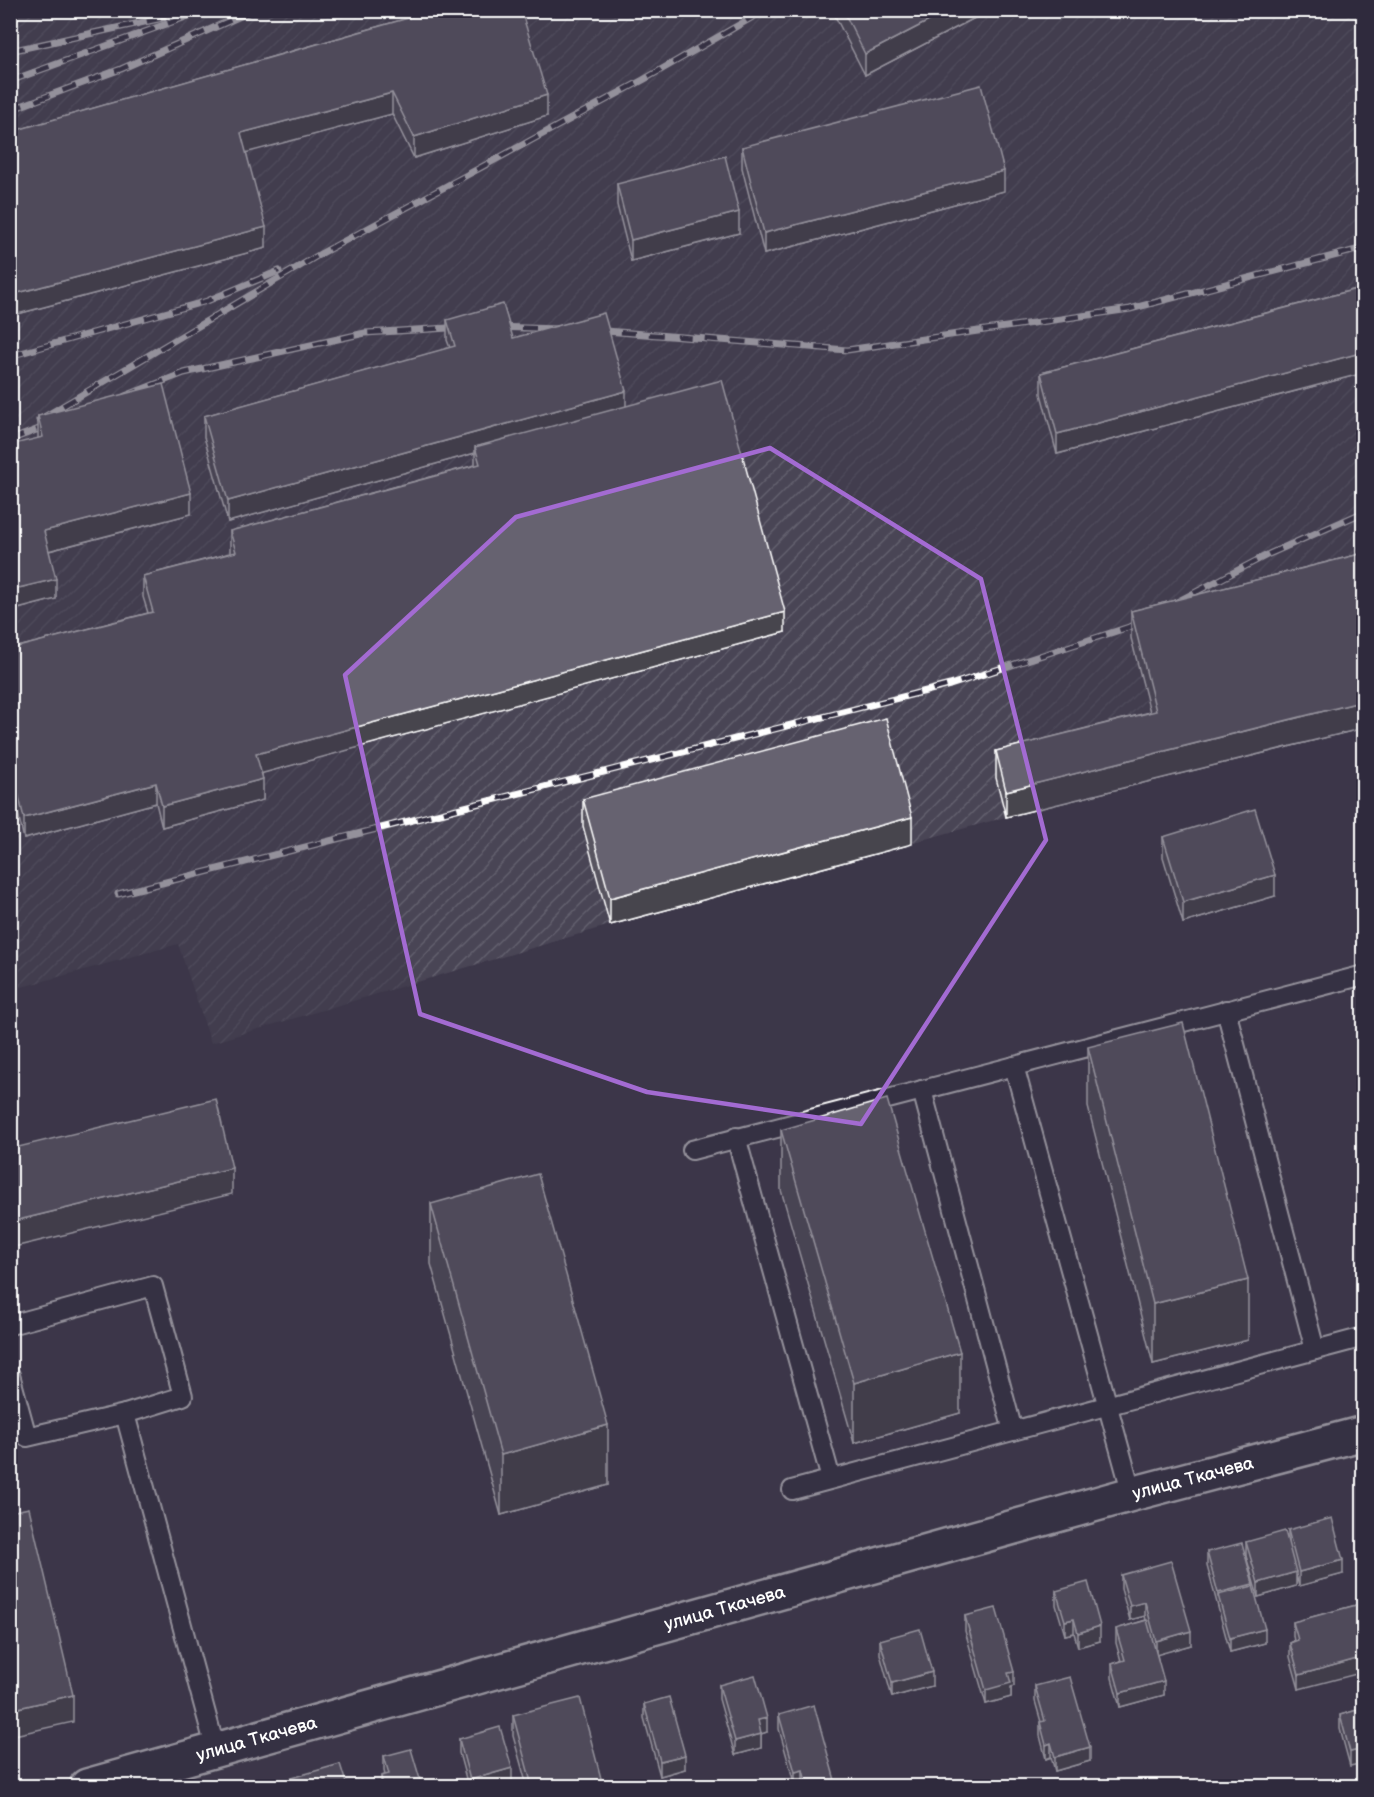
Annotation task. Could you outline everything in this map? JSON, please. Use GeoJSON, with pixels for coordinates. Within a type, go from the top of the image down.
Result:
{"type":"FeatureCollection","features":[{"type":"Feature","properties":{"kind":"street","name":"улица Ткачева"},"geometry":{"type":"LineString","coordinates":[[87,1786],[1132,1494],[1364,1433]]}},
{"type":"Feature","properties":{"kind":"lane"},"geometry":{"type":"LineString","coordinates":[[692,1150],[1364,975]]}},
{"type":"Feature","properties":{"kind":"lane"},"geometry":{"type":"LineString","coordinates":[[1226,1010],[1316,1350]]}},
{"type":"Feature","properties":{"kind":"lane"},"geometry":{"type":"LineString","coordinates":[[1014,1066],[1132,1494]]}},
{"type":"Feature","properties":{"kind":"lane"},"geometry":{"type":"LineString","coordinates":[[922,1090],[1013,1431]]}},
{"type":"Feature","properties":{"kind":"lane"},"geometry":{"type":"LineString","coordinates":[[736,1137],[831,1479]]}},
{"type":"Feature","properties":{"kind":"lane"},"geometry":{"type":"LineString","coordinates":[[10,1325],[153,1286],[183,1396],[125,1414],[27,1437],[10,1375]]}},
{"type":"Feature","properties":{"kind":"lane"},"geometry":{"type":"LineString","coordinates":[[792,1490],[1364,1337]]}},
{"type":"Feature","properties":{"kind":"lane"},"geometry":{"type":"LineString","coordinates":[[125,1414],[216,1751]]}},
{"type":"Feature","properties":{"kind":"highlighted area"},"geometry":{"type":"Polygon","coordinates":[[[770,448],[981,579],[1046,840],[861,1124],[647,1092],[420,1014],[345,675],[516,517],[770,448]]]}},
{"type":"Feature","properties":{"kind":"shaded area"},"geometry":{"type":"Polygon","coordinates":[[[11,11],[1363,11],[1363,728],[1006,817],[610,925],[211,1043],[178,944],[11,990],[11,11]]]}},
{"type":"Feature","properties":{"kind":"building"},"geometry":{"type":"Polygon","coordinates":[[[436,10],[521,10],[547,95],[414,137],[392,93],[241,133],[266,227],[10,295],[10,132],[436,10]]]}},
{"type":"Feature","properties":{"kind":"building"},"geometry":{"type":"Polygon","coordinates":[[[843,10],[950,10],[865,54],[843,10]]]}},
{"type":"Feature","properties":{"kind":"building"},"geometry":{"type":"Polygon","coordinates":[[[981,85],[1004,171],[764,233],[742,147],[981,85]]]}},
{"type":"Feature","properties":{"kind":"building"},"geometry":{"type":"Polygon","coordinates":[[[725,156],[739,212],[631,240],[617,184],[725,156]]]}},
{"type":"Feature","properties":{"kind":"building"},"geometry":{"type":"Polygon","coordinates":[[[1364,287],[1364,352],[1057,434],[1041,373],[1364,287]]]}},
{"type":"Feature","properties":{"kind":"building"},"geometry":{"type":"Polygon","coordinates":[[[503,304],[513,338],[604,313],[626,391],[228,501],[204,416],[455,346],[447,320],[503,304]]]}},
{"type":"Feature","properties":{"kind":"building"},"geometry":{"type":"Polygon","coordinates":[[[722,380],[785,612],[256,754],[263,779],[162,806],[156,783],[24,818],[18,793],[10,795],[10,649],[153,612],[143,576],[236,552],[230,531],[480,464],[475,447],[722,380]]]}},
{"type":"Feature","properties":{"kind":"building"},"geometry":{"type":"Polygon","coordinates":[[[163,384],[191,493],[44,531],[56,579],[10,590],[10,445],[43,437],[38,416],[163,384]]]}},
{"type":"Feature","properties":{"kind":"building"},"geometry":{"type":"Polygon","coordinates":[[[1364,553],[1364,701],[1006,791],[996,751],[1156,711],[1131,611],[1364,553]]]}},
{"type":"Feature","properties":{"kind":"building"},"geometry":{"type":"Polygon","coordinates":[[[886,718],[912,817],[610,898],[583,799],[886,718]]]}},
{"type":"Feature","properties":{"kind":"building"},"geometry":{"type":"Polygon","coordinates":[[[1255,809],[1275,875],[1183,902],[1163,837],[1255,809]]]}},
{"type":"Feature","properties":{"kind":"building"},"geometry":{"type":"Polygon","coordinates":[[[1183,1023],[1248,1280],[1153,1304],[1088,1047],[1183,1023]]]}},
{"type":"Feature","properties":{"kind":"building"},"geometry":{"type":"Polygon","coordinates":[[[216,1099],[232,1168],[10,1222],[10,1149],[216,1099]]]}},
{"type":"Feature","properties":{"kind":"building"},"geometry":{"type":"Polygon","coordinates":[[[887,1099],[960,1352],[854,1383],[781,1130],[887,1099]]]}},
{"type":"Feature","properties":{"kind":"building"},"geometry":{"type":"Polygon","coordinates":[[[538,1174],[608,1425],[501,1455],[431,1204],[538,1174]]]}},
{"type":"Feature","properties":{"kind":"building"},"geometry":{"type":"Polygon","coordinates":[[[29,1508],[73,1695],[10,1710],[10,1512],[29,1508]]]}},
{"type":"Feature","properties":{"kind":"building"},"geometry":{"type":"Polygon","coordinates":[[[1332,1518],[1343,1560],[1299,1572],[1288,1530],[1332,1518]]]}},
{"type":"Feature","properties":{"kind":"building"},"geometry":{"type":"Polygon","coordinates":[[[1285,1531],[1296,1572],[1258,1583],[1246,1542],[1285,1531]]]}},
{"type":"Feature","properties":{"kind":"building"},"geometry":{"type":"Polygon","coordinates":[[[1242,1543],[1253,1584],[1218,1593],[1207,1552],[1242,1543]]]}},
{"type":"Feature","properties":{"kind":"building"},"geometry":{"type":"Polygon","coordinates":[[[1171,1561],[1191,1631],[1156,1641],[1145,1602],[1130,1606],[1121,1575],[1171,1561]]]}},
{"type":"Feature","properties":{"kind":"building"},"geometry":{"type":"Polygon","coordinates":[[[1088,1582],[1100,1626],[1078,1633],[1074,1619],[1065,1621],[1056,1591],[1088,1582]]]}},
{"type":"Feature","properties":{"kind":"building"},"geometry":{"type":"Polygon","coordinates":[[[1253,1586],[1265,1629],[1230,1638],[1218,1595],[1253,1586]]]}},
{"type":"Feature","properties":{"kind":"building"},"geometry":{"type":"Polygon","coordinates":[[[1360,1604],[1364,1616],[1364,1657],[1299,1675],[1290,1643],[1298,1640],[1293,1622],[1360,1604]]]}},
{"type":"Feature","properties":{"kind":"building"},"geometry":{"type":"Polygon","coordinates":[[[996,1608],[1014,1672],[1008,1673],[1011,1683],[986,1690],[965,1616],[996,1608]]]}},
{"type":"Feature","properties":{"kind":"building"},"geometry":{"type":"Polygon","coordinates":[[[1147,1620],[1164,1681],[1120,1693],[1112,1664],[1125,1660],[1116,1629],[1147,1620]]]}},
{"type":"Feature","properties":{"kind":"building"},"geometry":{"type":"Polygon","coordinates":[[[920,1629],[932,1672],[892,1683],[880,1640],[920,1629]]]}},
{"type":"Feature","properties":{"kind":"building"},"geometry":{"type":"Polygon","coordinates":[[[755,1675],[767,1718],[758,1720],[761,1734],[735,1741],[719,1685],[755,1675]]]}},
{"type":"Feature","properties":{"kind":"building"},"geometry":{"type":"Polygon","coordinates":[[[1070,1677],[1090,1747],[1055,1757],[1051,1743],[1046,1745],[1040,1722],[1045,1721],[1035,1686],[1070,1677]]]}},
{"type":"Feature","properties":{"kind":"building"},"geometry":{"type":"Polygon","coordinates":[[[669,1697],[685,1755],[660,1761],[644,1704],[669,1697]]]}},
{"type":"Feature","properties":{"kind":"building"},"geometry":{"type":"Polygon","coordinates":[[[580,1698],[603,1786],[532,1786],[513,1715],[580,1698]]]}},
{"type":"Feature","properties":{"kind":"building"},"geometry":{"type":"Polygon","coordinates":[[[814,1705],[836,1784],[807,1786],[803,1770],[795,1772],[779,1715],[814,1705]]]}},
{"type":"Feature","properties":{"kind":"building"},"geometry":{"type":"Polygon","coordinates":[[[1364,1708],[1364,1749],[1350,1752],[1340,1715],[1364,1708]]]}},
{"type":"Feature","properties":{"kind":"building"},"geometry":{"type":"Polygon","coordinates":[[[500,1727],[512,1768],[470,1780],[459,1739],[500,1727]]]}},
{"type":"Feature","properties":{"kind":"building"},"geometry":{"type":"Polygon","coordinates":[[[411,1749],[422,1786],[383,1786],[381,1776],[389,1774],[384,1756],[411,1749]]]}},
{"type":"Feature","properties":{"kind":"building"},"geometry":{"type":"Polygon","coordinates":[[[340,1764],[347,1786],[270,1786],[270,1784],[340,1764]]]}},
{"type":"Feature","properties":{"kind":"railway"},"geometry":{"type":"LineString","coordinates":[[85,13],[91,10]]}},
{"type":"Feature","properties":{"kind":"railway"},"geometry":{"type":"LineString","coordinates":[[10,81],[205,10]]}},
{"type":"Feature","properties":{"kind":"railway"},"geometry":{"type":"LineString","coordinates":[[10,110],[121,69],[254,10]]}},
{"type":"Feature","properties":{"kind":"railway"},"geometry":{"type":"LineString","coordinates":[[39,420],[322,253],[643,80],[765,10]]}},
{"type":"Feature","properties":{"kind":"railway"},"geometry":{"type":"LineString","coordinates":[[10,51],[163,18]]}},
{"type":"Feature","properties":{"kind":"railway"},"geometry":{"type":"LineString","coordinates":[[593,330],[847,350],[1130,309],[1364,248]]}},
{"type":"Feature","properties":{"kind":"railway"},"geometry":{"type":"LineString","coordinates":[[10,356],[207,301],[279,271]]}},
{"type":"Feature","properties":{"kind":"railway"},"geometry":{"type":"LineString","coordinates":[[125,396],[184,373],[365,333],[465,327]]}},
{"type":"Feature","properties":{"kind":"railway"},"geometry":{"type":"LineString","coordinates":[[494,327],[560,329]]}},
{"type":"Feature","properties":{"kind":"railway"},"geometry":{"type":"LineString","coordinates":[[10,440],[52,424]]}},
{"type":"Feature","properties":{"kind":"railway"},"geometry":{"type":"LineString","coordinates":[[1169,606],[1269,554],[1364,512]]}},
{"type":"Feature","properties":{"kind":"railway"},"geometry":{"type":"LineString","coordinates":[[118,894],[950,685],[1129,627],[1145,618]]}}]}
